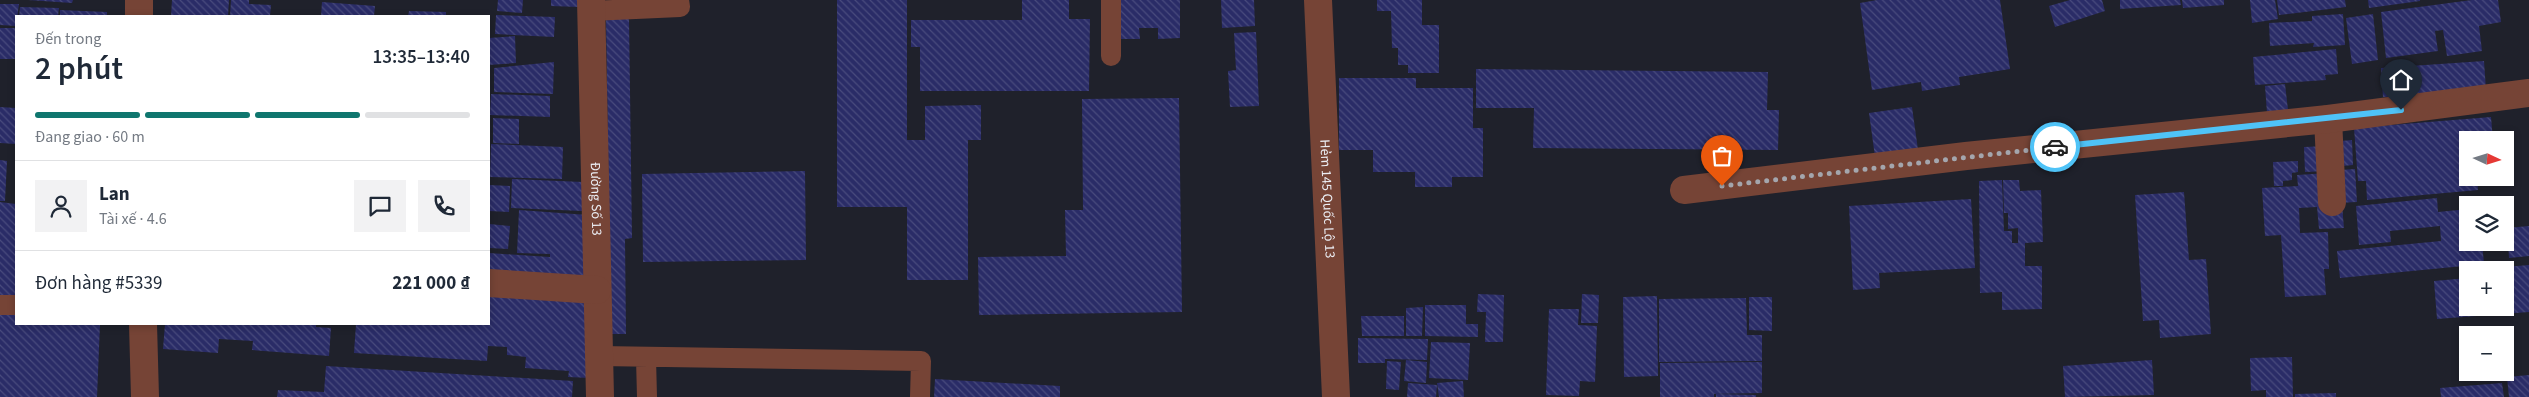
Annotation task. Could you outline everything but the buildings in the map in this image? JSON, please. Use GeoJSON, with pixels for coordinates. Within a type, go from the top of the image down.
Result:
{"type":"FeatureCollection","features":[{"type":"Feature","properties":{"kind":"street"},"geometry":{"type":"LineString","coordinates":[[139,0],[139,15]]}},
{"type":"Feature","properties":{"kind":"street","name":"Hẻm 145 Quốc Lộ 13"},"geometry":{"type":"LineString","coordinates":[[1318,0],[1336,397]]}},
{"type":"Feature","properties":{"kind":"street","name":"Đường Số 13"},"geometry":{"type":"LineString","coordinates":[[591,6],[600,397]]}},
{"type":"Feature","properties":{"kind":"street"},"geometry":{"type":"LineString","coordinates":[[1684,190],[1966,156],[2328,119],[2529,93]]}},
{"type":"Feature","properties":{"kind":"street"},"geometry":{"type":"LineString","coordinates":[[2328,119],[2332,202]]}},
{"type":"Feature","properties":{"kind":"street"},"geometry":{"type":"LineString","coordinates":[[490,283],[597,290]]}},
{"type":"Feature","properties":{"kind":"street"},"geometry":{"type":"LineString","coordinates":[[143,325],[144,397]]}},
{"type":"Feature","properties":{"kind":"lane"},"geometry":{"type":"LineString","coordinates":[[591,6],[680,7],[679,0]]}},
{"type":"Feature","properties":{"kind":"lane"},"geometry":{"type":"LineString","coordinates":[[1111,0],[1111,56]]}},
{"type":"Feature","properties":{"kind":"lane"},"geometry":{"type":"LineString","coordinates":[[0,304],[15,305]]}},
{"type":"Feature","properties":{"kind":"lane"},"geometry":{"type":"LineString","coordinates":[[599,356],[921,361],[920,397]]}},
{"type":"Feature","properties":{"kind":"lane"},"geometry":{"type":"LineString","coordinates":[[646,358],[647,397]]}},
{"type":"Feature","properties":{"kind":"way so far"},"geometry":{"type":"LineString","coordinates":[[1722,186],[2055,147]]}},
{"type":"Feature","properties":{"kind":"route"},"geometry":{"type":"LineString","coordinates":[[2055,147],[2401,110]]}}]}
